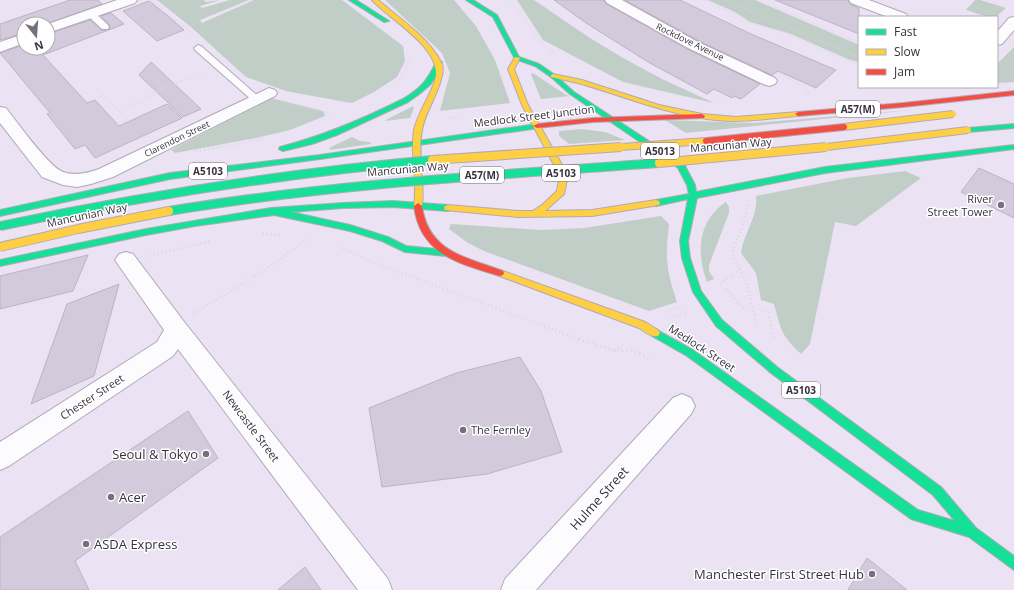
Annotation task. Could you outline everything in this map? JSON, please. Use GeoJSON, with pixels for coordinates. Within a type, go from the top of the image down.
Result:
{"type":"FeatureCollection","features":[{"type":"Feature","properties":{"kind":"main road"},"geometry":{"type":"LineString","coordinates":[[352,0],[422,42]]}},
{"type":"Feature","properties":{"kind":"main road"},"geometry":{"type":"LineString","coordinates":[[270,151],[309,143],[331,136],[400,103],[423,89],[432,79],[439,62],[429,48],[375,0]]}},
{"type":"Feature","properties":{"kind":"main road"},"geometry":{"type":"LineString","coordinates":[[469,0],[495,16]]}},
{"type":"Feature","properties":{"kind":"main road"},"geometry":{"type":"LineString","coordinates":[[493,5],[495,16],[517,58],[537,65],[553,76]]}},
{"type":"Feature","properties":{"kind":"main road","name":"A5103"},"geometry":{"type":"LineString","coordinates":[[517,58],[511,69],[525,105],[557,163],[563,179],[561,192],[545,207],[534,214]]}},
{"type":"Feature","properties":{"kind":"main road","name":"A5103"},"geometry":{"type":"LineString","coordinates":[[418,206],[420,197],[418,176],[418,130],[438,81],[440,70],[439,62]]}},
{"type":"Feature","properties":{"kind":"main road","name":"A57(M)"},"geometry":{"type":"LineString","coordinates":[[553,76],[574,79],[639,101],[702,116]]}},
{"type":"Feature","properties":{"kind":"main road","name":"A5013"},"geometry":{"type":"LineString","coordinates":[[553,76],[572,93],[681,166],[691,185],[693,196]]}},
{"type":"Feature","properties":{"kind":"main road","name":"A57(M)"},"geometry":{"type":"LineString","coordinates":[[611,119],[702,116],[750,118],[903,105],[1014,93]]}},
{"type":"Feature","properties":{"kind":"main road","name":"Mancunian Way"},"geometry":{"type":"LineString","coordinates":[[0,226],[187,188],[320,170],[432,160],[746,138],[957,114]]}},
{"type":"Feature","properties":{"kind":"main road","name":"Medlock Street Junction"},"geometry":{"type":"LineString","coordinates":[[419,142],[536,125],[611,119]]}},
{"type":"Feature","properties":{"kind":"main road","name":"Mancunian Way"},"geometry":{"type":"LineString","coordinates":[[0,247],[71,230],[132,218],[310,190],[419,180],[756,155],[1014,126]]}},
{"type":"Feature","properties":{"kind":"main road","name":"Mancunian Way"},"geometry":{"type":"LineString","coordinates":[[0,213],[170,176],[419,142]]}},
{"type":"Feature","properties":{"kind":"main road"},"geometry":{"type":"LineString","coordinates":[[0,263],[142,232],[271,211],[319,207],[376,205],[418,206],[534,214],[592,213],[693,196],[825,170],[1013,148]]}},
{"type":"Feature","properties":{"kind":"main road"},"geometry":{"type":"LineString","coordinates":[[170,176],[205,162]]}},
{"type":"Feature","properties":{"kind":"main road","name":"Medlock Street"},"geometry":{"type":"LineString","coordinates":[[693,196],[684,241],[690,274],[697,292],[719,323],[774,370],[937,491],[972,532],[1014,564]]}},
{"type":"Feature","properties":{"kind":"main road","name":"Medlock Street"},"geometry":{"type":"LineString","coordinates":[[418,206],[418,217],[425,228],[446,253],[642,325],[690,353],[915,515],[972,532]]}},
{"type":"Feature","properties":{"kind":"main road"},"geometry":{"type":"LineString","coordinates":[[271,211],[350,228],[385,239],[405,249],[446,253]]}},
{"type":"Feature","properties":{"kind":"street"},"geometry":{"type":"LineString","coordinates":[[56,27],[130,0]]}},
{"type":"Feature","properties":{"kind":"street","name":"Rockdove Avenue"},"geometry":{"type":"LineString","coordinates":[[612,0],[686,41],[769,80]]}},
{"type":"Feature","properties":{"kind":"street"},"geometry":{"type":"LineString","coordinates":[[856,0],[898,16]]}},
{"type":"Feature","properties":{"kind":"street"},"geometry":{"type":"LineString","coordinates":[[998,40],[1014,21]]}},
{"type":"Feature","properties":{"kind":"street"},"geometry":{"type":"LineString","coordinates":[[0,47],[16,41]]}},
{"type":"Feature","properties":{"kind":"street","name":"Clarendon Street"},"geometry":{"type":"LineString","coordinates":[[0,112],[49,173],[64,179],[82,180],[106,173],[262,96]]}},
{"type":"Feature","properties":{"kind":"street","name":"Newcastle Street"},"geometry":{"type":"LineString","coordinates":[[126,260],[177,330],[377,590]]}},
{"type":"Feature","properties":{"kind":"street","name":"Chester Street"},"geometry":{"type":"LineString","coordinates":[[0,457],[165,349],[177,330]]}},
{"type":"Feature","properties":{"kind":"street","name":"Hulme Street"},"geometry":{"type":"LineString","coordinates":[[516,590],[682,406]]}},
{"type":"Feature","properties":{"kind":"lane"},"geometry":{"type":"LineString","coordinates":[[91,14],[105,27]]}},
{"type":"Feature","properties":{"kind":"lane"},"geometry":{"type":"LineString","coordinates":[[198,48],[262,96]]}},
{"type":"Feature","properties":{"kind":"path"},"geometry":{"type":"LineString","coordinates":[[511,0],[540,41],[555,54]]}},
{"type":"Feature","properties":{"kind":"path"},"geometry":{"type":"LineString","coordinates":[[704,0],[735,14],[749,23],[791,35],[848,61],[858,64]]}},
{"type":"Feature","properties":{"kind":"path"},"geometry":{"type":"LineString","coordinates":[[724,0],[858,57]]}},
{"type":"Feature","properties":{"kind":"path"},"geometry":{"type":"LineString","coordinates":[[758,0],[858,43]]}},
{"type":"Feature","properties":{"kind":"path"},"geometry":{"type":"LineString","coordinates":[[985,0],[1007,6]]}},
{"type":"Feature","properties":{"kind":"path"},"geometry":{"type":"LineString","coordinates":[[394,84],[399,81],[406,69],[411,56],[409,50]]}},
{"type":"Feature","properties":{"kind":"path"},"geometry":{"type":"LineString","coordinates":[[146,72],[164,88]]}},
{"type":"Feature","properties":{"kind":"path"},"geometry":{"type":"LineString","coordinates":[[118,111],[151,97],[152,93],[206,72]]}},
{"type":"Feature","properties":{"kind":"path"},"geometry":{"type":"LineString","coordinates":[[769,80],[786,79],[804,86],[813,99]]}},
{"type":"Feature","properties":{"kind":"path"},"geometry":{"type":"LineString","coordinates":[[97,88],[127,120],[115,126]]}},
{"type":"Feature","properties":{"kind":"path"},"geometry":{"type":"LineString","coordinates":[[262,96],[271,101],[325,112],[332,116],[326,119]]}},
{"type":"Feature","properties":{"kind":"path"},"geometry":{"type":"LineString","coordinates":[[195,151],[268,138]]}},
{"type":"Feature","properties":{"kind":"path"},"geometry":{"type":"LineString","coordinates":[[748,205],[743,225],[733,250],[734,259],[740,269],[750,294],[758,329]]}},
{"type":"Feature","properties":{"kind":"path"},"geometry":{"type":"LineString","coordinates":[[258,234],[288,235]]}},
{"type":"Feature","properties":{"kind":"path"},"geometry":{"type":"LineString","coordinates":[[177,330],[187,317],[274,264],[309,237],[302,236]]}},
{"type":"Feature","properties":{"kind":"path"},"geometry":{"type":"LineString","coordinates":[[169,252],[216,240]]}},
{"type":"Feature","properties":{"kind":"path"},"geometry":{"type":"LineString","coordinates":[[340,247],[367,260],[584,342],[615,351],[632,350]]}},
{"type":"Feature","properties":{"kind":"path"},"geometry":{"type":"LineString","coordinates":[[721,284],[740,269]]}},
{"type":"Feature","properties":{"kind":"path"},"geometry":{"type":"LineString","coordinates":[[727,289],[740,305],[746,309]]}},
{"type":"Feature","properties":{"kind":"path"},"geometry":{"type":"LineString","coordinates":[[662,313],[683,304]]}},
{"type":"Feature","properties":{"kind":"path"},"geometry":{"type":"LineString","coordinates":[[762,310],[768,311],[775,340]]}},
{"type":"Feature","properties":{"kind":"path"},"geometry":{"type":"LineString","coordinates":[[615,351],[621,346]]}},
{"type":"Feature","properties":{"kind":"shaded area"},"geometry":{"type":"Polygon","coordinates":[[[157,0],[204,0],[206,2],[220,0],[200,6],[202,8],[230,0],[249,0],[200,20],[202,23],[254,0],[342,0],[403,46],[405,61],[397,77],[374,92],[352,103],[286,91],[246,77],[191,27],[157,0]]]}},
{"type":"Feature","properties":{"kind":"shaded area"},"geometry":{"type":"Polygon","coordinates":[[[385,0],[454,0],[476,26],[495,60],[510,103],[440,111],[450,73],[442,53],[385,0]]]}},
{"type":"Feature","properties":{"kind":"shaded area"},"geometry":{"type":"Polygon","coordinates":[[[517,0],[534,0],[590,38],[623,58],[662,79],[714,103],[623,82],[543,40],[517,0]]]}},
{"type":"Feature","properties":{"kind":"shaded area"},"geometry":{"type":"Polygon","coordinates":[[[708,0],[755,0],[858,45],[858,62],[850,60],[791,34],[750,22],[735,12],[708,0]]]}},
{"type":"Feature","properties":{"kind":"shaded area"},"geometry":{"type":"Polygon","coordinates":[[[975,0],[980,0],[1006,8],[997,16],[985,16],[966,10],[975,0]]]}},
{"type":"Feature","properties":{"kind":"shaded area"},"geometry":{"type":"Polygon","coordinates":[[[1014,47],[1014,82],[998,83],[998,63],[1014,47]]]}},
{"type":"Feature","properties":{"kind":"shaded area"},"geometry":{"type":"Polygon","coordinates":[[[533,73],[566,95],[570,96],[541,99],[531,74],[533,73]]]}},
{"type":"Feature","properties":{"kind":"shaded area"},"geometry":{"type":"Polygon","coordinates":[[[271,98],[323,111],[325,116],[290,130],[256,138],[175,153],[171,150],[271,98]]]}},
{"type":"Feature","properties":{"kind":"shaded area"},"geometry":{"type":"Polygon","coordinates":[[[413,106],[414,108],[410,118],[384,121],[413,106]]]}},
{"type":"Feature","properties":{"kind":"shaded area"},"geometry":{"type":"Polygon","coordinates":[[[911,110],[686,133],[665,120],[752,123],[911,110]]]}},
{"type":"Feature","properties":{"kind":"shaded area"},"geometry":{"type":"Polygon","coordinates":[[[582,129],[605,132],[625,140],[569,144],[559,136],[559,131],[582,129]]]}},
{"type":"Feature","properties":{"kind":"shaded area"},"geometry":{"type":"Polygon","coordinates":[[[352,137],[360,141],[370,142],[371,144],[329,150],[331,147],[352,137]]]}},
{"type":"Feature","properties":{"kind":"shaded area"},"geometry":{"type":"Polygon","coordinates":[[[905,171],[921,178],[856,226],[835,222],[810,344],[801,354],[789,342],[783,332],[774,304],[761,300],[756,273],[741,253],[742,246],[755,210],[756,196],[848,178],[905,171]]]}},
{"type":"Feature","properties":{"kind":"shaded area"},"geometry":{"type":"Polygon","coordinates":[[[726,202],[729,207],[729,213],[709,265],[709,271],[714,279],[707,282],[701,260],[702,238],[710,218],[726,202]]]}},
{"type":"Feature","properties":{"kind":"shaded area"},"geometry":{"type":"Polygon","coordinates":[[[661,216],[669,224],[667,263],[677,302],[649,311],[484,251],[468,243],[449,229],[451,224],[542,230],[584,228],[661,216]]]}},
{"type":"Feature","properties":{"kind":"building"},"geometry":{"type":"Polygon","coordinates":[[[70,0],[98,0],[102,4],[56,20],[56,16],[23,16],[70,0]]]}},
{"type":"Feature","properties":{"kind":"building"},"geometry":{"type":"Polygon","coordinates":[[[554,0],[604,0],[606,4],[687,49],[760,84],[741,99],[734,96],[732,98],[714,89],[707,94],[648,62],[586,23],[554,0]]]}},
{"type":"Feature","properties":{"kind":"building"},"geometry":{"type":"Polygon","coordinates":[[[625,0],[680,0],[751,34],[836,70],[816,88],[778,71],[772,75],[699,41],[625,0]]]}},
{"type":"Feature","properties":{"kind":"building"},"geometry":{"type":"Polygon","coordinates":[[[775,0],[848,0],[850,4],[859,8],[858,34],[775,0]]]}},
{"type":"Feature","properties":{"kind":"building"},"geometry":{"type":"Polygon","coordinates":[[[149,1],[184,30],[157,41],[123,11],[149,1]]]}},
{"type":"Feature","properties":{"kind":"building"},"geometry":{"type":"Polygon","coordinates":[[[111,13],[124,24],[56,50],[56,31],[90,20],[101,30],[108,30],[110,28],[109,24],[101,16],[111,13]]]}},
{"type":"Feature","properties":{"kind":"building"},"geometry":{"type":"Polygon","coordinates":[[[16,19],[16,35],[0,40],[0,24],[16,19]]]}},
{"type":"Feature","properties":{"kind":"building"},"geometry":{"type":"Polygon","coordinates":[[[16,48],[16,56],[44,56],[87,103],[95,100],[119,126],[167,104],[182,118],[95,158],[85,145],[75,149],[47,114],[50,113],[0,53],[16,48]]]}},
{"type":"Feature","properties":{"kind":"building"},"geometry":{"type":"Polygon","coordinates":[[[151,62],[201,109],[183,117],[139,75],[151,62]]]}},
{"type":"Feature","properties":{"kind":"building","name":"River Street Tower"},"geometry":{"type":"Polygon","coordinates":[[[979,168],[1014,184],[1014,218],[961,192],[979,168]]]}},
{"type":"Feature","properties":{"kind":"building"},"geometry":{"type":"Polygon","coordinates":[[[88,255],[73,291],[0,309],[0,276],[88,255]]]}},
{"type":"Feature","properties":{"kind":"building"},"geometry":{"type":"Polygon","coordinates":[[[119,284],[94,376],[31,404],[67,304],[119,284]]]}},
{"type":"Feature","properties":{"kind":"building","name":"The Fernley"},"geometry":{"type":"Polygon","coordinates":[[[520,357],[541,391],[562,452],[487,474],[382,487],[369,408],[456,373],[520,357]]]}},
{"type":"Feature","properties":{"kind":"building","name":"Acer"},"geometry":{"type":"Polygon","coordinates":[[[188,411],[218,458],[75,561],[89,590],[0,590],[0,537],[188,411]]]}},
{"type":"Feature","properties":{"kind":"building","name":"Manchester First Street Hub"},"geometry":{"type":"Polygon","coordinates":[[[867,558],[907,590],[848,590],[867,558]]]}},
{"type":"Feature","properties":{"kind":"building"},"geometry":{"type":"Polygon","coordinates":[[[305,567],[321,590],[278,590],[305,567]]]}},
{"type":"Feature","properties":{"kind":"traffic: fast"},"geometry":{"type":"LineString","coordinates":[[352,0],[386,21]]}},
{"type":"Feature","properties":{"kind":"traffic: fast"},"geometry":{"type":"LineString","coordinates":[[469,0],[495,16],[517,58],[537,65],[553,76],[572,93],[681,166],[691,185],[693,196]]}},
{"type":"Feature","properties":{"kind":"traffic: fast"},"geometry":{"type":"LineString","coordinates":[[283,149],[309,142],[359,123],[405,100],[415,94],[427,83],[434,75],[439,62]]}},
{"type":"Feature","properties":{"kind":"traffic: fast"},"geometry":{"type":"LineString","coordinates":[[0,213],[170,176],[320,157],[537,126]]}},
{"type":"Feature","properties":{"kind":"traffic: fast"},"geometry":{"type":"LineString","coordinates":[[968,130],[1014,126]]}},
{"type":"Feature","properties":{"kind":"traffic: fast"},"geometry":{"type":"LineString","coordinates":[[656,203],[825,170],[1014,147]]}},
{"type":"Feature","properties":{"kind":"traffic: fast"},"geometry":{"type":"LineString","coordinates":[[0,226],[161,194],[323,171],[432,160]]}},
{"type":"Feature","properties":{"kind":"traffic: fast"},"geometry":{"type":"LineString","coordinates":[[169,211],[230,201],[353,186],[659,163]]}},
{"type":"Feature","properties":{"kind":"traffic: fast"},"geometry":{"type":"LineString","coordinates":[[693,196],[684,241],[686,258],[697,292],[719,323],[774,370],[937,491],[972,532],[1014,564]]}},
{"type":"Feature","properties":{"kind":"traffic: fast"},"geometry":{"type":"LineString","coordinates":[[0,263],[146,232],[244,215],[343,205],[400,204],[448,208]]}},
{"type":"Feature","properties":{"kind":"traffic: fast"},"geometry":{"type":"LineString","coordinates":[[271,211],[350,228],[385,239],[405,249],[446,253]]}},
{"type":"Feature","properties":{"kind":"traffic: fast"},"geometry":{"type":"LineString","coordinates":[[655,333],[690,353],[915,515],[972,532]]}},
{"type":"Feature","properties":{"kind":"traffic: slow"},"geometry":{"type":"LineString","coordinates":[[375,0],[424,43],[438,62],[440,70],[439,78],[418,130],[417,149],[420,187],[418,206]]}},
{"type":"Feature","properties":{"kind":"traffic: slow"},"geometry":{"type":"LineString","coordinates":[[517,58],[511,69],[525,105],[557,163],[563,179],[561,192],[545,207],[534,214]]}},
{"type":"Feature","properties":{"kind":"traffic: slow"},"geometry":{"type":"LineString","coordinates":[[553,76],[580,82],[658,107],[702,116],[736,119],[798,114]]}},
{"type":"Feature","properties":{"kind":"traffic: slow"},"geometry":{"type":"LineString","coordinates":[[844,127],[953,114]]}},
{"type":"Feature","properties":{"kind":"traffic: slow"},"geometry":{"type":"LineString","coordinates":[[659,163],[800,150],[968,130]]}},
{"type":"Feature","properties":{"kind":"traffic: slow"},"geometry":{"type":"LineString","coordinates":[[432,160],[706,141]]}},
{"type":"Feature","properties":{"kind":"traffic: slow"},"geometry":{"type":"LineString","coordinates":[[448,208],[518,214],[592,213],[656,203]]}},
{"type":"Feature","properties":{"kind":"traffic: slow"},"geometry":{"type":"LineString","coordinates":[[0,247],[78,229],[169,211]]}},
{"type":"Feature","properties":{"kind":"traffic: slow"},"geometry":{"type":"LineString","coordinates":[[500,273],[642,325],[655,333]]}},
{"type":"Feature","properties":{"kind":"traffic: jam"},"geometry":{"type":"LineString","coordinates":[[798,114],[903,105],[1014,93]]}},
{"type":"Feature","properties":{"kind":"traffic: jam"},"geometry":{"type":"LineString","coordinates":[[537,126],[593,120],[702,116]]}},
{"type":"Feature","properties":{"kind":"traffic: jam"},"geometry":{"type":"LineString","coordinates":[[706,141],[844,127]]}},
{"type":"Feature","properties":{"kind":"traffic: jam"},"geometry":{"type":"LineString","coordinates":[[418,206],[423,226],[431,239],[441,249],[458,259],[500,273]]}},
{"type":"Feature","properties":{"kind":"place","name":"River Street Tower"},"geometry":{"type":"Point","coordinates":[1001,205]}},
{"type":"Feature","properties":{"kind":"place","name":"The Fernley"},"geometry":{"type":"Point","coordinates":[463,430]}},
{"type":"Feature","properties":{"kind":"place","name":"Seoul & Tokyo"},"geometry":{"type":"Point","coordinates":[206,454]}},
{"type":"Feature","properties":{"kind":"place","name":"Acer"},"geometry":{"type":"Point","coordinates":[111,497]}},
{"type":"Feature","properties":{"kind":"place","name":"ASDA Express"},"geometry":{"type":"Point","coordinates":[86,544]}},
{"type":"Feature","properties":{"kind":"place","name":"Manchester First Street Hub"},"geometry":{"type":"Point","coordinates":[872,574]}}]}
